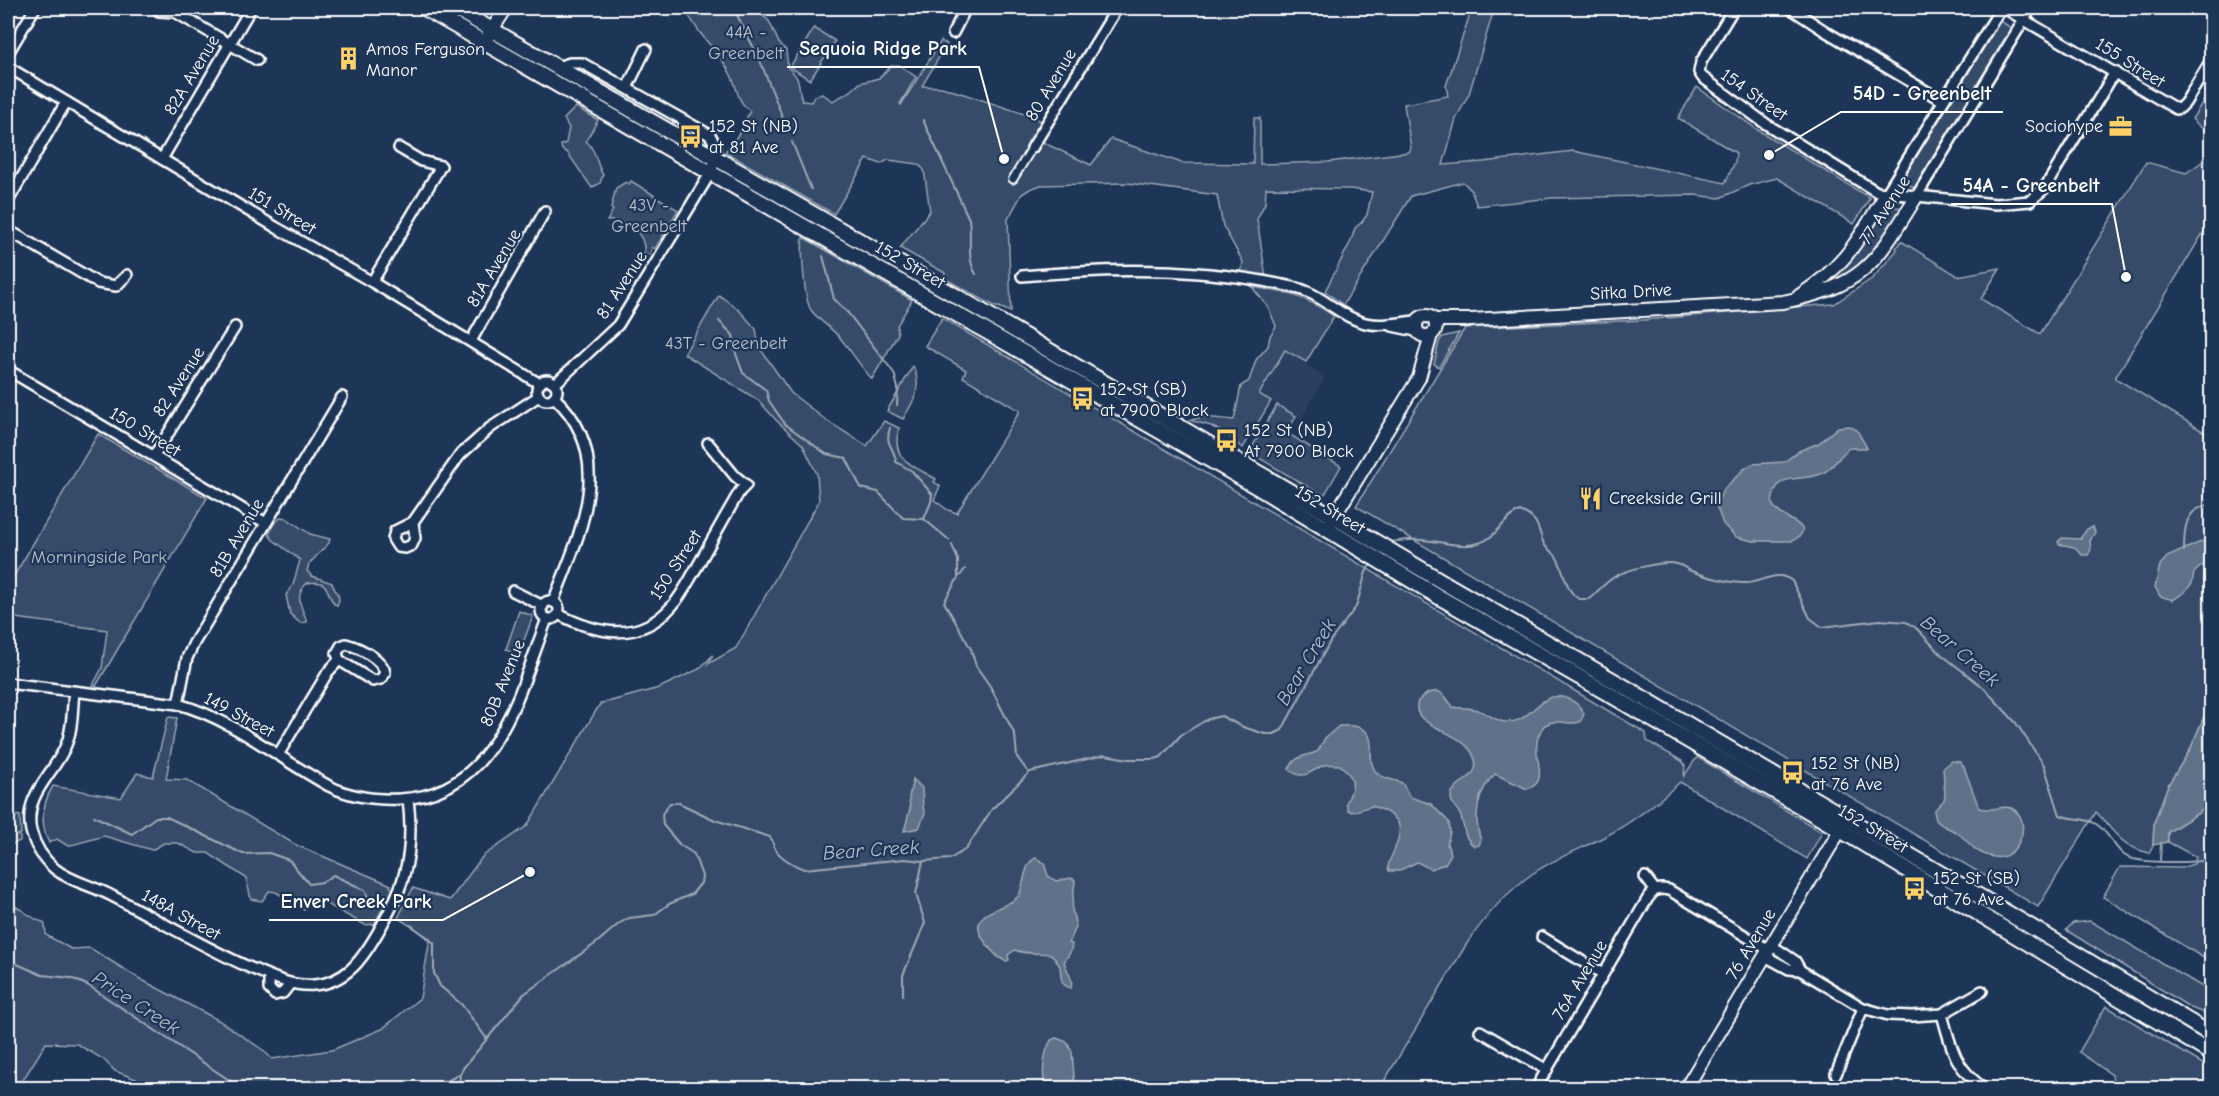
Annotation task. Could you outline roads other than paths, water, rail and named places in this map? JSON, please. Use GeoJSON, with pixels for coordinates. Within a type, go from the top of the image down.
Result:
{"type":"FeatureCollection","features":[{"type":"Feature","properties":{"kind":"main road","name":"152 Street"},"geometry":{"type":"LineString","coordinates":[[424,8],[1257,487],[1384,564],[1617,698],[2211,1035]]}},
{"type":"Feature","properties":{"kind":"main road","name":"152 Street"},"geometry":{"type":"LineString","coordinates":[[454,8],[717,158],[1334,517],[1844,825],[2211,1054]]}},
{"type":"Feature","properties":{"kind":"street"},"geometry":{"type":"LineString","coordinates":[[8,53],[35,8]]}},
{"type":"Feature","properties":{"kind":"street","name":"82A Avenue"},"geometry":{"type":"LineString","coordinates":[[162,159],[251,8]]}},
{"type":"Feature","properties":{"kind":"street"},"geometry":{"type":"LineString","coordinates":[[485,42],[506,8]]}},
{"type":"Feature","properties":{"kind":"street"},"geometry":{"type":"LineString","coordinates":[[953,33],[966,8]]}},
{"type":"Feature","properties":{"kind":"street","name":"80 Avenue"},"geometry":{"type":"LineString","coordinates":[[1013,179],[1117,8]]}},
{"type":"Feature","properties":{"kind":"street","name":"154 Street"},"geometry":{"type":"LineString","coordinates":[[1734,8],[1700,68],[1700,75],[1706,82],[1758,119],[1877,192],[1886,194],[1996,204],[2026,202],[2033,199],[2044,189],[2115,72]]}},
{"type":"Feature","properties":{"kind":"street"},"geometry":{"type":"LineString","coordinates":[[1790,8],[1943,101]]}},
{"type":"Feature","properties":{"kind":"street","name":"77 Avenue"},"geometry":{"type":"LineString","coordinates":[[1793,300],[1826,277],[1846,257],[2002,8]]}},
{"type":"Feature","properties":{"kind":"street","name":"155 Street"},"geometry":{"type":"LineString","coordinates":[[2002,8],[2115,72],[2169,106],[2178,109],[2185,104],[2211,59]]}},
{"type":"Feature","properties":{"kind":"street","name":"77 Avenue"},"geometry":{"type":"LineString","coordinates":[[1793,300],[1831,290],[1863,270],[1885,248],[2031,8]]}},
{"type":"Feature","properties":{"kind":"street"},"geometry":{"type":"LineString","coordinates":[[159,11],[176,12],[257,60]]}},
{"type":"Feature","properties":{"kind":"street"},"geometry":{"type":"LineString","coordinates":[[627,88],[646,49]]}},
{"type":"Feature","properties":{"kind":"street"},"geometry":{"type":"LineString","coordinates":[[557,67],[570,63],[582,63],[710,135],[717,158]]}},
{"type":"Feature","properties":{"kind":"street","name":"151 Street"},"geometry":{"type":"LineString","coordinates":[[8,67],[540,384]]}},
{"type":"Feature","properties":{"kind":"street"},"geometry":{"type":"LineString","coordinates":[[8,201],[66,102]]}},
{"type":"Feature","properties":{"kind":"street"},"geometry":{"type":"LineString","coordinates":[[372,282],[441,166],[421,160],[399,148]]}},
{"type":"Feature","properties":{"kind":"street","name":"81 Avenue"},"geometry":{"type":"LineString","coordinates":[[555,384],[618,325],[711,172],[717,158]]}},
{"type":"Feature","properties":{"kind":"street","name":"81A Avenue"},"geometry":{"type":"LineString","coordinates":[[471,341],[545,211]]}},
{"type":"Feature","properties":{"kind":"street"},"geometry":{"type":"LineString","coordinates":[[8,230],[98,283],[116,286],[127,275]]}},
{"type":"Feature","properties":{"kind":"street"},"geometry":{"type":"LineString","coordinates":[[1022,276],[1079,271],[1128,271],[1239,278],[1297,289],[1313,295],[1361,322],[1426,329],[1419,378],[1327,529]]}},
{"type":"Feature","properties":{"kind":"street","name":"Sitka Drive"},"geometry":{"type":"LineString","coordinates":[[1426,329],[1471,320],[1793,300]]}},
{"type":"Feature","properties":{"kind":"street","name":"82 Avenue"},"geometry":{"type":"LineString","coordinates":[[154,456],[235,327]]}},
{"type":"Feature","properties":{"kind":"street","name":"150 Street"},"geometry":{"type":"LineString","coordinates":[[8,370],[266,524]]}},
{"type":"Feature","properties":{"kind":"street"},"geometry":{"type":"LineString","coordinates":[[548,381],[555,384],[557,391],[554,397],[547,400],[539,396],[537,389],[540,384],[548,381]]}},
{"type":"Feature","properties":{"kind":"street","name":"81B Avenue"},"geometry":{"type":"LineString","coordinates":[[178,704],[190,650],[342,396]]}},
{"type":"Feature","properties":{"kind":"street"},"geometry":{"type":"LineString","coordinates":[[413,522],[452,466],[471,444],[490,428],[539,396]]}},
{"type":"Feature","properties":{"kind":"street"},"geometry":{"type":"LineString","coordinates":[[553,602],[583,525],[590,485],[588,459],[583,441],[571,417],[554,397]]}},
{"type":"Feature","properties":{"kind":"street","name":"150 Street"},"geometry":{"type":"LineString","coordinates":[[558,614],[591,629],[618,632],[645,626],[671,607],[740,491],[746,485],[735,476],[708,443]]}},
{"type":"Feature","properties":{"kind":"street"},"geometry":{"type":"LineString","coordinates":[[513,591],[543,606]]}},
{"type":"Feature","properties":{"kind":"street"},"geometry":{"type":"LineString","coordinates":[[553,602],[559,607],[558,614],[552,619],[547,619],[542,613],[543,606],[553,602]]}},
{"type":"Feature","properties":{"kind":"street","name":"80B Avenue"},"geometry":{"type":"LineString","coordinates":[[408,798],[437,790],[457,780],[477,765],[494,746],[507,723],[547,619]]}},
{"type":"Feature","properties":{"kind":"street"},"geometry":{"type":"LineString","coordinates":[[349,645],[381,663],[385,673],[381,679],[373,681],[339,660],[336,655],[339,648],[349,645]]}},
{"type":"Feature","properties":{"kind":"street"},"geometry":{"type":"LineString","coordinates":[[278,755],[328,672],[339,660]]}},
{"type":"Feature","properties":{"kind":"street","name":"149 Street"},"geometry":{"type":"LineString","coordinates":[[8,683],[178,704],[192,708],[219,720],[330,786],[349,794],[376,799],[408,798]]}},
{"type":"Feature","properties":{"kind":"street","name":"148A Street"},"geometry":{"type":"LineString","coordinates":[[74,692],[72,725],[68,741],[36,794],[31,809],[31,829],[42,856],[62,874],[106,892],[227,958],[290,984],[317,985],[340,976],[352,968],[363,955],[400,889],[408,852],[408,798]]}},
{"type":"Feature","properties":{"kind":"street","name":"76 Avenue"},"geometry":{"type":"LineString","coordinates":[[1686,1089],[1844,825]]}},
{"type":"Feature","properties":{"kind":"street"},"geometry":{"type":"LineString","coordinates":[[1645,877],[1655,890],[1669,891],[1768,950],[1788,969],[1800,970],[1863,1008],[1888,1015],[1942,1014],[1982,992]]}},
{"type":"Feature","properties":{"kind":"street","name":"76A Avenue"},"geometry":{"type":"LineString","coordinates":[[1536,1089],[1648,898],[1655,890]]}},
{"type":"Feature","properties":{"kind":"street"},"geometry":{"type":"LineString","coordinates":[[1542,937],[1603,974]]}},
{"type":"Feature","properties":{"kind":"street"},"geometry":{"type":"LineString","coordinates":[[269,976],[269,989],[275,995],[283,993],[290,984]]}},
{"type":"Feature","properties":{"kind":"street"},"geometry":{"type":"LineString","coordinates":[[1836,1074],[1863,1008]]}},
{"type":"Feature","properties":{"kind":"street"},"geometry":{"type":"LineString","coordinates":[[1942,1014],[1956,1059],[1971,1079],[1984,1089]]}},
{"type":"Feature","properties":{"kind":"street"},"geometry":{"type":"LineString","coordinates":[[1480,1031],[1547,1070]]}},
{"type":"Feature","properties":{"kind":"waterway"},"geometry":{"type":"LineString","coordinates":[[730,8],[736,13],[759,58],[784,121]]}},
{"type":"Feature","properties":{"kind":"waterway"},"geometry":{"type":"LineString","coordinates":[[923,120],[969,219],[970,255],[976,274]]}},
{"type":"Feature","properties":{"kind":"waterway"},"geometry":{"type":"LineString","coordinates":[[792,142],[811,189]]}},
{"type":"Feature","properties":{"kind":"waterway"},"geometry":{"type":"LineString","coordinates":[[823,256],[834,299],[848,313],[894,373],[898,388],[897,405]]}},
{"type":"Feature","properties":{"kind":"waterway"},"geometry":{"type":"LineString","coordinates":[[719,321],[733,335],[736,354],[743,373],[766,390],[769,401],[785,424],[826,454],[846,458],[861,488],[878,492],[903,518],[924,519]]}},
{"type":"Feature","properties":{"kind":"waterway"},"geometry":{"type":"LineString","coordinates":[[890,428],[888,439],[896,462],[912,471],[932,494],[924,519],[949,540]]}},
{"type":"Feature","properties":{"kind":"waterway"},"geometry":{"type":"LineString","coordinates":[[2184,551],[2185,529],[2190,516],[2201,507],[2209,505],[2212,500]]}},
{"type":"Feature","properties":{"kind":"waterway","name":"Bear Creek"},"geometry":{"type":"LineString","coordinates":[[1387,544],[1414,540],[1472,545],[1491,537],[1509,518],[1520,511],[1535,521],[1544,544],[1556,556],[1568,586],[1579,599],[1589,599],[1619,574],[1645,566],[1671,563],[1679,564],[1708,577],[1738,583],[1750,583],[1774,576],[1786,577],[1792,581],[1810,618],[1822,627],[1880,620],[1906,622],[1916,628],[1942,655],[1983,687],[2016,723],[2044,765],[2060,815],[2096,824],[2124,855],[2131,858],[2166,862],[2212,860]]}},
{"type":"Feature","properties":{"kind":"waterway"},"geometry":{"type":"LineString","coordinates":[[952,545],[958,560],[958,578],[944,602],[971,649],[976,666],[990,686],[1015,735],[1017,757],[1028,772]]}},
{"type":"Feature","properties":{"kind":"waterway","name":"Bear Creek"},"geometry":{"type":"LineString","coordinates":[[459,1088],[460,1074],[464,1067],[524,994],[595,944],[620,923],[629,918],[654,915],[669,904],[692,894],[701,883],[702,876],[694,854],[680,845],[663,825],[662,814],[670,803],[679,803],[715,820],[770,837],[774,848],[781,856],[804,869],[905,859],[923,861],[950,859],[966,849],[992,809],[1030,772],[1105,755],[1129,759],[1155,759],[1161,757],[1181,735],[1208,719],[1221,716],[1243,727],[1265,734],[1274,734],[1282,730],[1331,640],[1356,607],[1366,572],[1372,562]]}},
{"type":"Feature","properties":{"kind":"waterway"},"geometry":{"type":"LineString","coordinates":[[960,576],[965,569]]}},
{"type":"Feature","properties":{"kind":"waterway"},"geometry":{"type":"LineString","coordinates":[[94,816],[132,834],[156,817],[167,817],[243,854],[269,853],[289,860],[309,884],[323,882],[333,875],[365,890],[371,905]]}},
{"type":"Feature","properties":{"kind":"waterway"},"geometry":{"type":"LineString","coordinates":[[2160,860],[2161,843]]}},
{"type":"Feature","properties":{"kind":"waterway"},"geometry":{"type":"LineString","coordinates":[[903,995],[903,975],[925,923],[916,894],[923,861]]}},
{"type":"Feature","properties":{"kind":"waterway"},"geometry":{"type":"LineString","coordinates":[[411,925],[434,943],[434,973],[440,986],[462,1005],[487,1039]]}},
{"type":"Feature","properties":{"kind":"waterway","name":"Price Creek"},"geometry":{"type":"LineString","coordinates":[[8,960],[42,975],[71,978],[89,986],[241,1088]]}},
{"type":"Feature","properties":{"kind":"waterway","name":"Price Creek"},"geometry":{"type":"LineString","coordinates":[[434,1088],[460,1074]]}},
{"type":"Feature","properties":{"kind":"place","name":"Amos Ferguson Manor"},"geometry":{"type":"Point","coordinates":[348,59]}},
{"type":"Feature","properties":{"kind":"place","name":"Sociohype"},"geometry":{"type":"Point","coordinates":[2121,126]}},
{"type":"Feature","properties":{"kind":"place","name":"152 St (NB) at 81 Ave"},"geometry":{"type":"Point","coordinates":[691,136]}},
{"type":"Feature","properties":{"kind":"place","name":"54D - Greenbelt"},"geometry":{"type":"Point","coordinates":[1769,155]}},
{"type":"Feature","properties":{"kind":"place","name":"Sequoia Ridge Park"},"geometry":{"type":"Point","coordinates":[1004,159]}},
{"type":"Feature","properties":{"kind":"place","name":"54A - Greenbelt"},"geometry":{"type":"Point","coordinates":[2126,277]}},
{"type":"Feature","properties":{"kind":"place","name":"152 St (SB) at 7900 Block"},"geometry":{"type":"Point","coordinates":[1082,399]}},
{"type":"Feature","properties":{"kind":"place","name":"152 St (NB) At 7900 Block"},"geometry":{"type":"Point","coordinates":[1226,440]}},
{"type":"Feature","properties":{"kind":"place","name":"Creekside Grill"},"geometry":{"type":"Point","coordinates":[1591,498]}},
{"type":"Feature","properties":{"kind":"place","name":"152 St (NB) at 76 Ave"},"geometry":{"type":"Point","coordinates":[1793,773]}},
{"type":"Feature","properties":{"kind":"place","name":"Enver Creek Park"},"geometry":{"type":"Point","coordinates":[530,872]}},
{"type":"Feature","properties":{"kind":"place","name":"152 St (SB) at 76 Ave"},"geometry":{"type":"Point","coordinates":[1915,888]}},
{"type":"Feature","properties":{"kind":"park label","name":"44A - Greenbelt"},"geometry":{"type":"Point","coordinates":[746,42]}},
{"type":"Feature","properties":{"kind":"park label","name":"43V - Greenbelt"},"geometry":{"type":"Point","coordinates":[649,215]}},
{"type":"Feature","properties":{"kind":"park label","name":"43T - Greenbelt"},"geometry":{"type":"Point","coordinates":[726,343]}},
{"type":"Feature","properties":{"kind":"park label","name":"Morningside Park"},"geometry":{"type":"Point","coordinates":[99,557]}}]}
